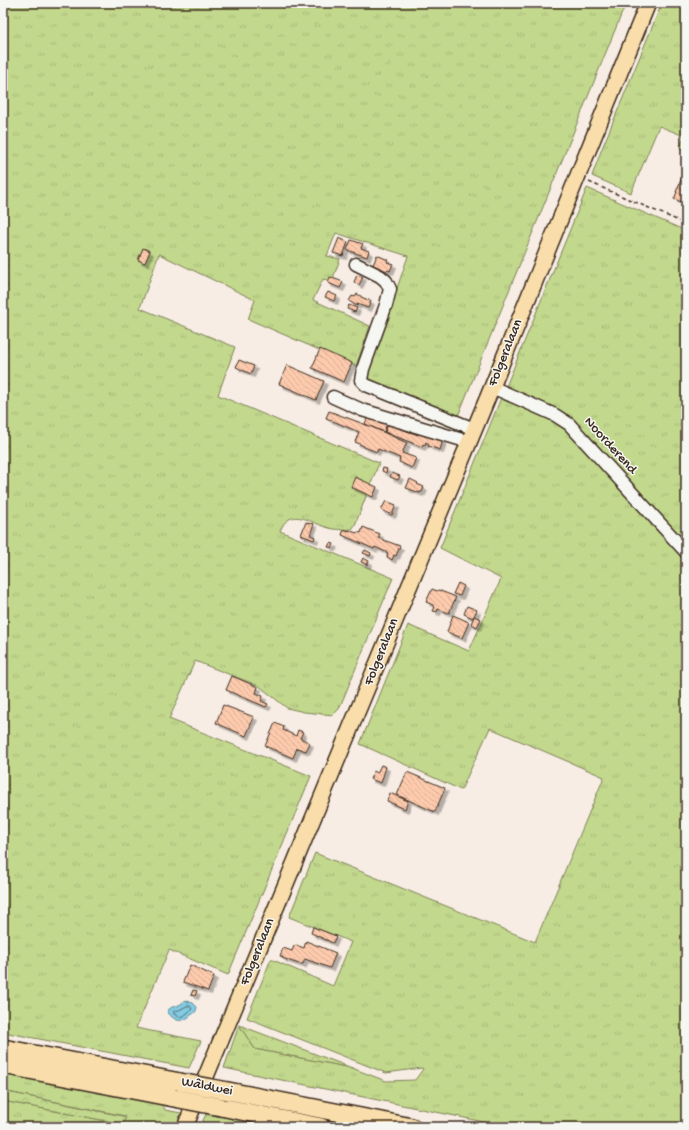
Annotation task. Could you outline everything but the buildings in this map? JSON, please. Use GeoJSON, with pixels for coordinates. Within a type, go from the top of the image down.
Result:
{"type":"FeatureCollection","features":[{"type":"Feature","properties":{"kind":"highway","name":"Wâldwei"},"geometry":{"type":"LineString","coordinates":[[3,1048],[412,1127]]}},
{"type":"Feature","properties":{"kind":"highway","name":"Wâldwei"},"geometry":{"type":"LineString","coordinates":[[3,1065],[322,1127]]}},
{"type":"Feature","properties":{"kind":"main road","name":"Folgeralaan"},"geometry":{"type":"LineString","coordinates":[[185,1127],[472,436],[648,3]]}},
{"type":"Feature","properties":{"kind":"street"},"geometry":{"type":"LineString","coordinates":[[356,264],[380,276],[386,281],[390,289],[386,305],[363,369],[361,380],[366,385],[472,436]]}},
{"type":"Feature","properties":{"kind":"street","name":"Noorderend"},"geometry":{"type":"LineString","coordinates":[[492,387],[555,415],[569,424],[686,552]]}},
{"type":"Feature","properties":{"kind":"street"},"geometry":{"type":"LineString","coordinates":[[333,397],[362,410],[472,436]]}},
{"type":"Feature","properties":{"kind":"path"},"geometry":{"type":"LineString","coordinates":[[578,177],[686,224]]}},
{"type":"Feature","properties":{"kind":"green space"},"geometry":{"type":"Polygon","coordinates":[[[3,3],[626,3],[458,416],[366,379],[408,256],[336,233],[327,256],[340,259],[332,281],[323,279],[313,300],[370,326],[356,366],[248,319],[255,300],[159,254],[140,308],[235,347],[218,395],[379,463],[355,525],[352,529],[332,529],[307,519],[294,517],[284,523],[280,531],[393,578],[339,709],[333,715],[304,712],[287,708],[259,686],[195,661],[169,719],[311,776],[228,975],[169,950],[136,1028],[201,1041],[189,1068],[3,1032],[3,3]]]}},
{"type":"Feature","properties":{"kind":"green space"},"geometry":{"type":"Polygon","coordinates":[[[662,3],[686,3],[686,151],[680,148],[684,136],[659,126],[631,193],[592,176],[662,3]]]}},
{"type":"Feature","properties":{"kind":"green space"},"geometry":{"type":"Polygon","coordinates":[[[587,188],[686,231],[686,547],[569,419],[505,389],[587,188]]]}},
{"type":"Feature","properties":{"kind":"green space"},"geometry":{"type":"Polygon","coordinates":[[[501,398],[548,417],[570,430],[686,559],[686,1127],[508,1127],[224,1068],[239,1025],[255,1049],[352,1068],[386,1081],[415,1080],[423,1069],[422,1068],[386,1073],[247,1018],[271,959],[333,986],[351,942],[289,917],[315,853],[535,942],[604,777],[490,728],[461,790],[360,744],[408,625],[469,651],[501,579],[440,548],[501,398]]]}},
{"type":"Feature","properties":{"kind":"green space"},"geometry":{"type":"Polygon","coordinates":[[[239,1025],[352,1068],[255,1049],[239,1025]]]}},
{"type":"Feature","properties":{"kind":"green space"},"geometry":{"type":"Polygon","coordinates":[[[3,1069],[154,1100],[163,1106],[165,1110],[187,1114],[181,1127],[3,1127],[3,1101],[122,1124],[125,1116],[3,1091],[3,1069]]]}},
{"type":"Feature","properties":{"kind":"green space"},"geometry":{"type":"Polygon","coordinates":[[[3,1091],[126,1118],[122,1124],[3,1101],[3,1091]]]}},
{"type":"Feature","properties":{"kind":"green space"},"geometry":{"type":"Polygon","coordinates":[[[214,1096],[384,1127],[358,1127],[214,1098],[214,1096]]]}},
{"type":"Feature","properties":{"kind":"green space"},"geometry":{"type":"Polygon","coordinates":[[[206,1114],[281,1127],[200,1127],[206,1114]]]}},
{"type":"Feature","properties":{"kind":"water"},"geometry":{"type":"Polygon","coordinates":[[[186,1001],[192,1002],[197,1007],[195,1012],[188,1018],[176,1020],[168,1013],[168,1010],[172,1007],[186,1001]]]}}]}
